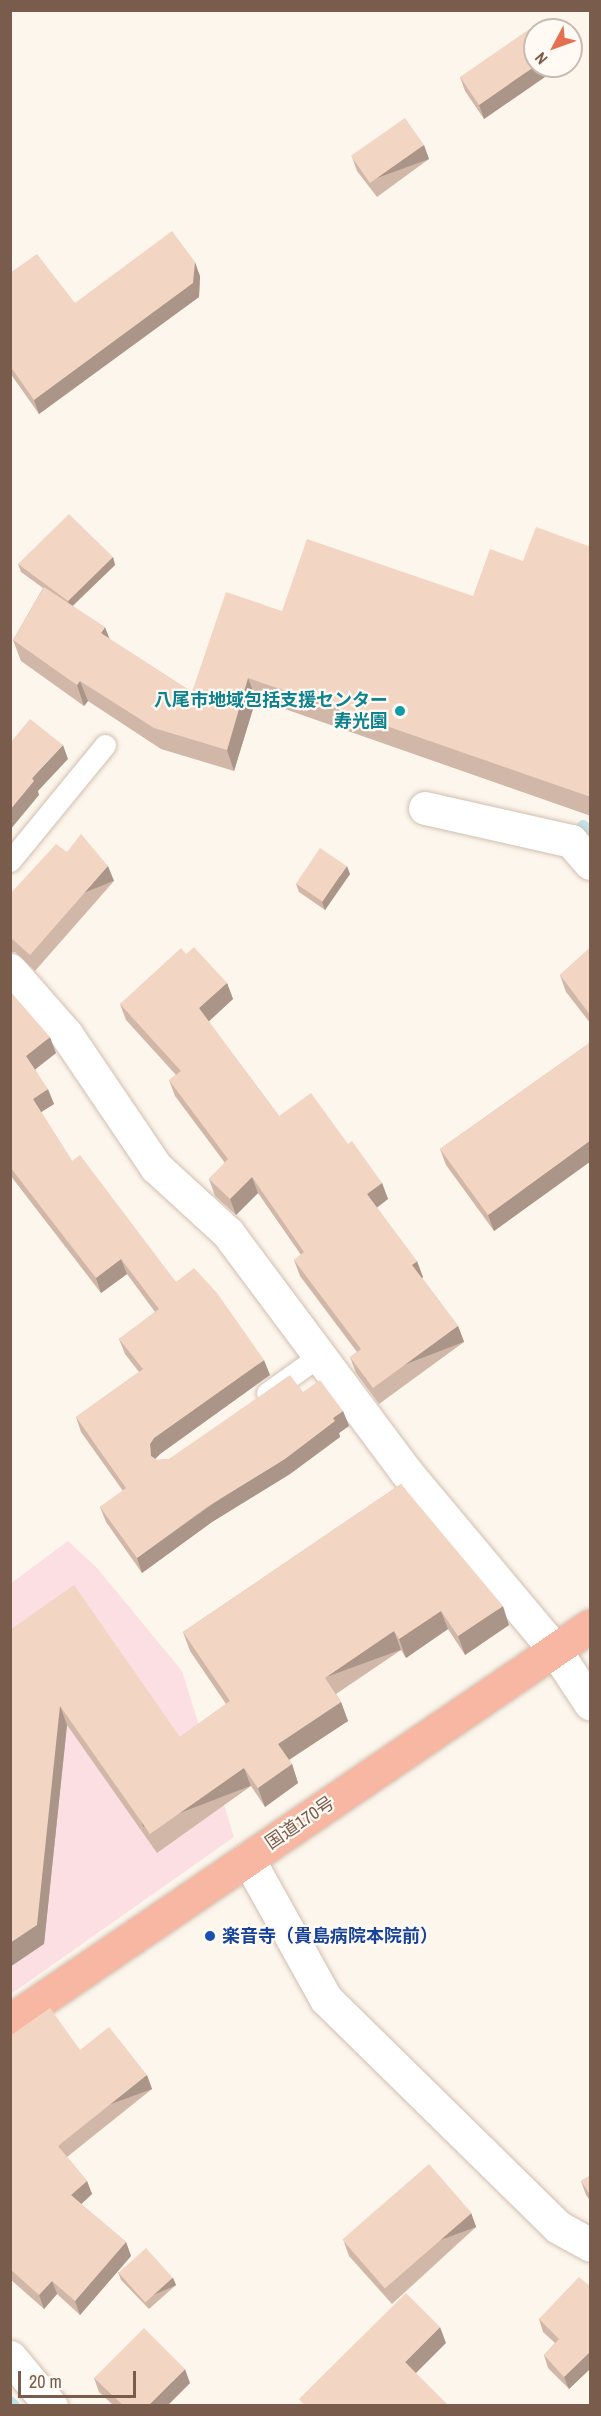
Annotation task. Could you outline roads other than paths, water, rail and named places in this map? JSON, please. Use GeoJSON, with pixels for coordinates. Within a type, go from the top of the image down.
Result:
{"type":"FeatureCollection","features":[{"type":"Feature","properties":{"kind":"highway","name":"国道170号"},"geometry":{"type":"LineString","coordinates":[[10,2021],[591,1626]]}},
{"type":"Feature","properties":{"kind":"street"},"geometry":{"type":"LineString","coordinates":[[425,808],[571,841],[591,863]]}},
{"type":"Feature","properties":{"kind":"street"},"geometry":{"type":"LineString","coordinates":[[10,970],[66,1034],[156,1167],[228,1233],[407,1473],[555,1650],[591,1703]]}},
{"type":"Feature","properties":{"kind":"street"},"geometry":{"type":"LineString","coordinates":[[248,1859],[326,1999],[558,2227],[591,2245]]}},
{"type":"Feature","properties":{"kind":"street"},"geometry":{"type":"LineString","coordinates":[[10,2357],[51,2406]]}},
{"type":"Feature","properties":{"kind":"lane"},"geometry":{"type":"LineString","coordinates":[[10,861],[105,745]]}},
{"type":"Feature","properties":{"kind":"lane"},"geometry":{"type":"LineString","coordinates":[[253,1403],[320,1356]]}},
{"type":"Feature","properties":{"kind":"waterway"},"geometry":{"type":"LineString","coordinates":[[583,826],[590,834]]}},
{"type":"Feature","properties":{"kind":"waterway"},"geometry":{"type":"LineString","coordinates":[[10,2402],[14,2406]]}},
{"type":"Feature","properties":{"kind":"place","name":"八尾市地域包括支援センター 寿光園"},"geometry":{"type":"Point","coordinates":[400,711]}},
{"type":"Feature","properties":{"kind":"place","name":"楽音寺（貴島病院本院前）"},"geometry":{"type":"Point","coordinates":[210,1936]}}]}
